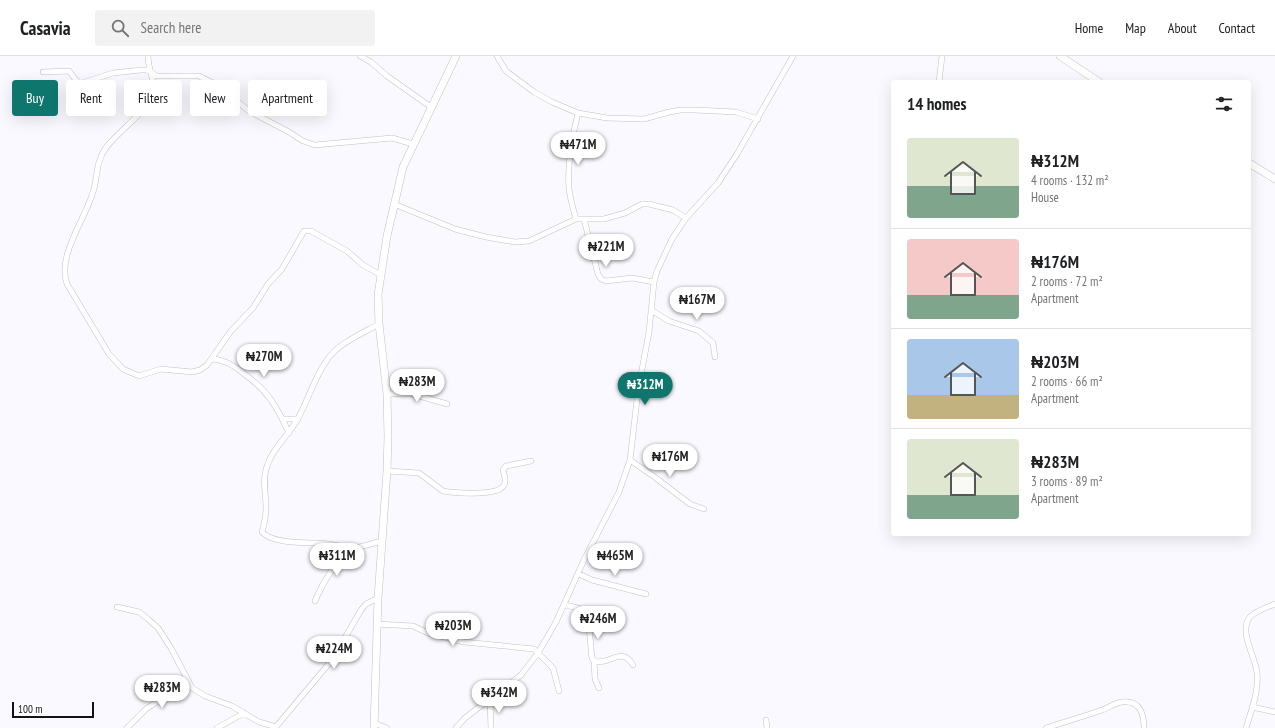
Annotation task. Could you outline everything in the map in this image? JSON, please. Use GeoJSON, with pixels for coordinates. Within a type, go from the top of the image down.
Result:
{"type":"FeatureCollection","features":[{"type":"Feature","properties":{"kind":"street"},"geometry":{"type":"LineString","coordinates":[[148,56],[148,63],[154,84],[149,101],[111,141],[100,156],[93,194],[66,260],[64,277],[66,284],[109,354],[123,369],[139,376],[167,369],[192,372],[200,370],[207,365],[231,331],[253,308],[268,284],[282,269],[304,231],[311,231],[347,250],[363,266],[381,275]]}},
{"type":"Feature","properties":{"kind":"street"},"geometry":{"type":"LineString","coordinates":[[360,56],[371,62],[387,76],[431,107]]}},
{"type":"Feature","properties":{"kind":"street"},"geometry":{"type":"LineString","coordinates":[[387,728],[374,726],[375,656],[388,437],[387,394],[379,324],[378,294],[394,204],[403,167],[456,56]]}},
{"type":"Feature","properties":{"kind":"street"},"geometry":{"type":"LineString","coordinates":[[498,56],[506,71],[534,92],[552,102],[578,113],[607,118],[644,119],[681,110],[695,110],[736,112],[758,119]]}},
{"type":"Feature","properties":{"kind":"street"},"geometry":{"type":"LineString","coordinates":[[456,728],[465,718],[521,675],[538,653],[565,605],[584,560],[619,492],[630,460],[638,391],[649,332],[654,282],[657,271],[672,239],[686,218],[723,176],[738,154],[793,56]]}},
{"type":"Feature","properties":{"kind":"street"},"geometry":{"type":"LineString","coordinates":[[939,80],[942,56]]}},
{"type":"Feature","properties":{"kind":"street"},"geometry":{"type":"LineString","coordinates":[[1060,56],[1096,80]]}},
{"type":"Feature","properties":{"kind":"street"},"geometry":{"type":"LineString","coordinates":[[44,72],[68,71],[79,84],[113,73],[141,70],[147,70],[152,74],[165,76],[192,75],[206,78],[249,112],[279,126],[309,144],[315,145],[378,138],[392,138],[413,144]]}},
{"type":"Feature","properties":{"kind":"street"},"geometry":{"type":"LineString","coordinates":[[576,219],[569,189],[568,174],[573,133],[578,113]]}},
{"type":"Feature","properties":{"kind":"street"},"geometry":{"type":"LineString","coordinates":[[1251,164],[1275,179]]}},
{"type":"Feature","properties":{"kind":"street"},"geometry":{"type":"LineString","coordinates":[[394,204],[455,229],[486,237],[515,242],[529,241],[576,219],[604,219],[625,213],[642,204],[649,204],[673,210],[686,218]]}},
{"type":"Feature","properties":{"kind":"street"},"geometry":{"type":"LineString","coordinates":[[584,219],[598,274],[601,279],[606,281],[632,278],[654,282]]}},
{"type":"Feature","properties":{"kind":"street"},"geometry":{"type":"LineString","coordinates":[[651,310],[668,321],[699,331],[713,343],[715,357]]}},
{"type":"Feature","properties":{"kind":"street"},"geometry":{"type":"LineString","coordinates":[[379,324],[340,347],[327,360],[309,392],[298,419],[270,457],[264,486],[266,510],[262,532],[265,536],[270,538],[330,544],[351,548],[382,541]]}},
{"type":"Feature","properties":{"kind":"street"},"geometry":{"type":"LineString","coordinates":[[218,350],[222,360]]}},
{"type":"Feature","properties":{"kind":"street"},"geometry":{"type":"LineString","coordinates":[[212,359],[222,360],[233,365],[265,391],[279,412],[289,433]]}},
{"type":"Feature","properties":{"kind":"street"},"geometry":{"type":"LineString","coordinates":[[387,394],[410,393],[447,404]]}},
{"type":"Feature","properties":{"kind":"street"},"geometry":{"type":"LineString","coordinates":[[283,419],[298,419]]}},
{"type":"Feature","properties":{"kind":"street"},"geometry":{"type":"LineString","coordinates":[[630,460],[690,504],[704,508]]}},
{"type":"Feature","properties":{"kind":"street"},"geometry":{"type":"LineString","coordinates":[[387,471],[419,473],[443,491],[486,492],[498,490],[504,487],[505,483],[503,470],[506,466],[531,461]]}},
{"type":"Feature","properties":{"kind":"street"},"geometry":{"type":"LineString","coordinates":[[315,601],[322,584],[333,567],[351,548]]}},
{"type":"Feature","properties":{"kind":"street"},"geometry":{"type":"LineString","coordinates":[[579,574],[592,580],[646,594]]}},
{"type":"Feature","properties":{"kind":"street"},"geometry":{"type":"LineString","coordinates":[[117,607],[139,612],[158,628],[171,648],[192,688],[200,694],[232,706],[259,722],[275,727],[332,660],[361,610],[366,604],[378,598]]}},
{"type":"Feature","properties":{"kind":"street"},"geometry":{"type":"LineString","coordinates":[[1246,728],[1257,690],[1258,674],[1247,636],[1246,625],[1250,616],[1275,604]]}},
{"type":"Feature","properties":{"kind":"street"},"geometry":{"type":"LineString","coordinates":[[565,605],[580,608],[585,613],[588,622],[592,658],[594,661],[595,679],[599,688]]}},
{"type":"Feature","properties":{"kind":"street"},"geometry":{"type":"LineString","coordinates":[[377,624],[413,626],[428,633],[464,642],[530,648],[537,651],[553,668],[559,691]]}},
{"type":"Feature","properties":{"kind":"street"},"geometry":{"type":"LineString","coordinates":[[594,661],[598,662],[625,656],[633,665]]}},
{"type":"Feature","properties":{"kind":"street"},"geometry":{"type":"LineString","coordinates":[[127,728],[146,709],[188,682]]}},
{"type":"Feature","properties":{"kind":"street"},"geometry":{"type":"LineString","coordinates":[[490,700],[491,728]]}},
{"type":"Feature","properties":{"kind":"street"},"geometry":{"type":"LineString","coordinates":[[1046,728],[1101,711],[1122,702],[1131,703],[1143,711],[1144,728]]}},
{"type":"Feature","properties":{"kind":"street"},"geometry":{"type":"LineString","coordinates":[[1252,708],[1275,712]]}},
{"type":"Feature","properties":{"kind":"street"},"geometry":{"type":"LineString","coordinates":[[217,728],[244,713]]}},
{"type":"Feature","properties":{"kind":"street"},"geometry":{"type":"LineString","coordinates":[[766,720],[767,728]]}}]}
